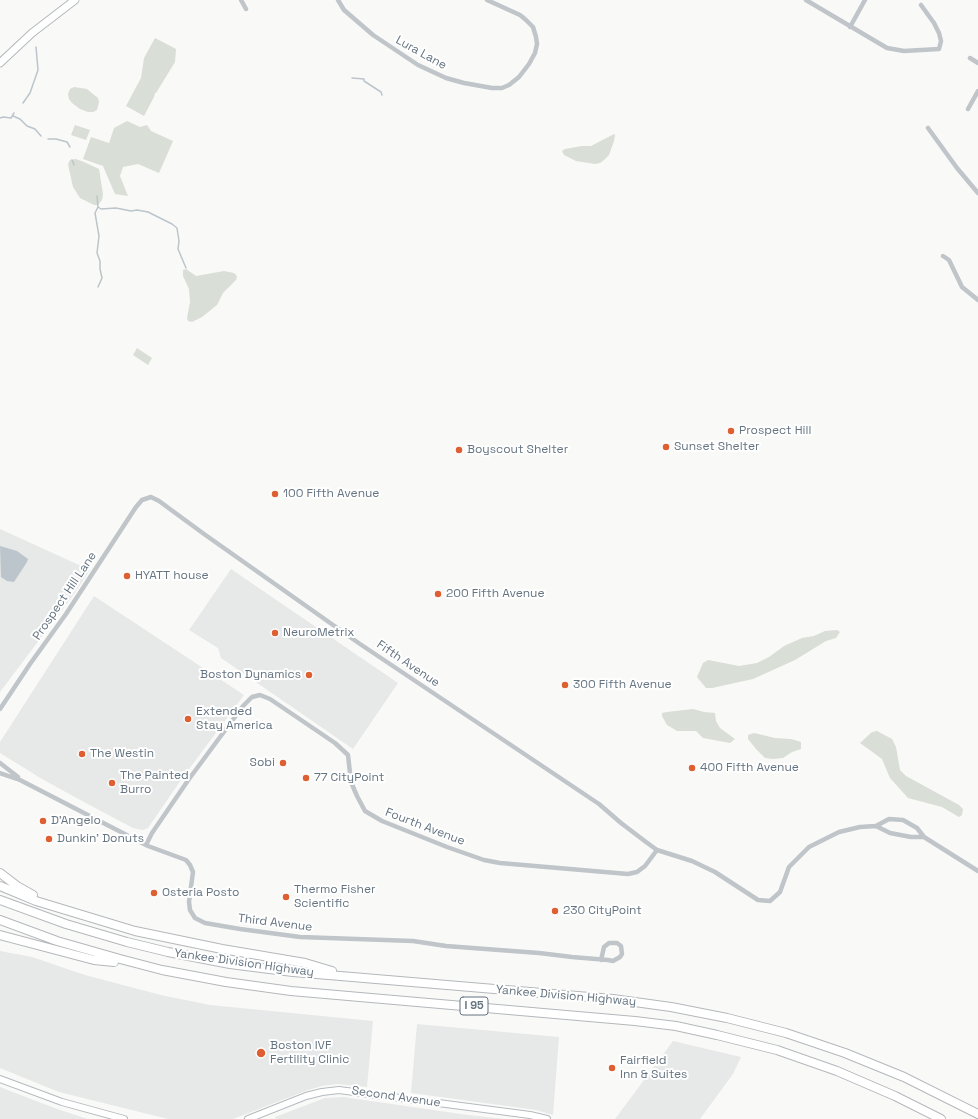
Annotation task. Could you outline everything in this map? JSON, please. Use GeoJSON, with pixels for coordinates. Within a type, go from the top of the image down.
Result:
{"type":"FeatureCollection","features":[{"type":"Feature","properties":{"kind":"highway"},"geometry":{"type":"LineString","coordinates":[[0,873],[22,889],[55,906]]}},
{"type":"Feature","properties":{"kind":"highway"},"geometry":{"type":"LineString","coordinates":[[0,886],[36,901],[160,937],[305,964],[350,977]]}},
{"type":"Feature","properties":{"kind":"highway","name":"Yankee Division Highway"},"geometry":{"type":"LineString","coordinates":[[0,900],[86,930],[168,952],[251,967],[350,977],[614,999],[708,1014],[779,1031],[845,1053],[904,1077],[978,1114]]}},
{"type":"Feature","properties":{"kind":"highway","name":"Yankee Division Highway"},"geometry":{"type":"LineString","coordinates":[[0,920],[71,945],[132,963],[204,979],[269,988],[592,1016],[676,1026],[738,1039],[818,1064],[875,1087],[941,1119]]}},
{"type":"Feature","properties":{"kind":"highway"},"geometry":{"type":"LineString","coordinates":[[0,936],[94,960],[132,963]]}},
{"type":"Feature","properties":{"kind":"main road"},"geometry":{"type":"LineString","coordinates":[[0,63],[28,36],[75,0]]}},
{"type":"Feature","properties":{"kind":"street"},"geometry":{"type":"LineString","coordinates":[[241,0],[246,9]]}},
{"type":"Feature","properties":{"kind":"street","name":"Lura Lane"},"geometry":{"type":"LineString","coordinates":[[338,0],[344,10],[373,35],[418,65],[446,78],[464,83],[492,88],[502,88],[519,78],[529,64],[535,52],[536,37],[532,27],[520,15],[487,0]]}},
{"type":"Feature","properties":{"kind":"street"},"geometry":{"type":"LineString","coordinates":[[806,0],[887,48],[904,51],[939,49],[941,41],[939,33],[934,23],[921,5]]}},
{"type":"Feature","properties":{"kind":"street"},"geometry":{"type":"LineString","coordinates":[[850,27],[866,0]]}},
{"type":"Feature","properties":{"kind":"street"},"geometry":{"type":"LineString","coordinates":[[970,58],[978,63]]}},
{"type":"Feature","properties":{"kind":"street"},"geometry":{"type":"LineString","coordinates":[[968,109],[978,91]]}},
{"type":"Feature","properties":{"kind":"street"},"geometry":{"type":"LineString","coordinates":[[928,128],[956,168],[978,193]]}},
{"type":"Feature","properties":{"kind":"street"},"geometry":{"type":"LineString","coordinates":[[943,256],[950,260],[962,287],[978,300]]}},
{"type":"Feature","properties":{"kind":"street","name":"Prospect Hill Lane"},"geometry":{"type":"LineString","coordinates":[[0,709],[66,614],[136,507],[142,500],[148,497]]}},
{"type":"Feature","properties":{"kind":"street","name":"Fifth Avenue"},"geometry":{"type":"LineString","coordinates":[[148,497],[159,501],[360,644],[594,800],[634,834],[657,850],[715,872],[758,900],[770,901],[780,892],[789,867],[809,847],[838,832],[860,827],[876,826]]}},
{"type":"Feature","properties":{"kind":"street","name":"Fourth Avenue"},"geometry":{"type":"LineString","coordinates":[[146,845],[152,833],[243,706],[252,697],[260,695],[270,699],[335,743],[348,754],[353,786],[365,811],[382,821],[447,847],[484,860],[500,863],[628,874],[637,872],[657,850]]}},
{"type":"Feature","properties":{"kind":"street","name":"Third Avenue"},"geometry":{"type":"LineString","coordinates":[[0,763],[20,780]]}},
{"type":"Feature","properties":{"kind":"street","name":"Third Avenue"},"geometry":{"type":"LineString","coordinates":[[0,773],[20,780],[146,845],[180,857],[190,864],[193,876],[189,908],[190,912],[195,918],[205,923],[300,937],[413,941],[446,946],[601,960],[613,961],[622,954],[620,946],[617,943],[609,943],[604,947],[601,960]]}},
{"type":"Feature","properties":{"kind":"street"},"geometry":{"type":"LineString","coordinates":[[876,826],[889,819],[903,820],[917,828],[924,837],[978,872]]}},
{"type":"Feature","properties":{"kind":"street"},"geometry":{"type":"LineString","coordinates":[[876,826],[890,833],[911,837],[924,837]]}},
{"type":"Feature","properties":{"kind":"street"},"geometry":{"type":"LineString","coordinates":[[0,1079],[56,1100],[124,1119]]}},
{"type":"Feature","properties":{"kind":"street","name":"Second Avenue"},"geometry":{"type":"LineString","coordinates":[[248,1119],[306,1096],[339,1090],[524,1114],[547,1119]]}},
{"type":"Feature","properties":{"kind":"shaded area"},"geometry":{"type":"Polygon","coordinates":[[[155,38],[176,49],[175,62],[155,93],[144,116],[126,106],[141,78],[144,58],[155,38]]]}},
{"type":"Feature","properties":{"kind":"shaded area"},"geometry":{"type":"Polygon","coordinates":[[[74,87],[87,89],[98,98],[99,102],[97,110],[88,112],[80,109],[72,103],[68,94],[70,89],[74,87]]]}},
{"type":"Feature","properties":{"kind":"shaded area"},"geometry":{"type":"Polygon","coordinates":[[[127,121],[140,127],[147,125],[151,131],[173,141],[159,173],[138,164],[123,167],[120,176],[128,196],[115,194],[103,166],[83,159],[91,137],[109,143],[114,128],[127,121]]]}},
{"type":"Feature","properties":{"kind":"shaded area"},"geometry":{"type":"Polygon","coordinates":[[[75,125],[90,130],[86,140],[71,135],[75,125]]]}},
{"type":"Feature","properties":{"kind":"shaded area"},"geometry":{"type":"Polygon","coordinates":[[[614,134],[614,141],[609,155],[600,163],[595,164],[576,161],[564,155],[562,151],[565,149],[582,146],[591,146],[614,134]]]}},
{"type":"Feature","properties":{"kind":"shaded area"},"geometry":{"type":"Polygon","coordinates":[[[76,159],[99,169],[103,194],[102,200],[98,205],[94,205],[80,198],[73,187],[68,164],[70,160],[76,159]]]}},
{"type":"Feature","properties":{"kind":"shaded area"},"geometry":{"type":"Polygon","coordinates":[[[186,269],[196,276],[224,271],[234,273],[237,276],[236,280],[223,293],[217,305],[202,317],[192,322],[188,321],[187,318],[190,302],[189,289],[183,276],[183,270],[186,269]]]}},
{"type":"Feature","properties":{"kind":"shaded area"},"geometry":{"type":"Polygon","coordinates":[[[137,348],[152,358],[148,365],[133,355],[137,348]]]}},
{"type":"Feature","properties":{"kind":"shaded area"},"geometry":{"type":"Polygon","coordinates":[[[0,529],[90,570],[71,598],[0,692],[0,529]]]}},
{"type":"Feature","properties":{"kind":"shaded area"},"geometry":{"type":"Polygon","coordinates":[[[0,546],[17,551],[28,559],[14,582],[7,581],[1,577],[0,546]]]}},
{"type":"Feature","properties":{"kind":"shaded area"},"geometry":{"type":"Polygon","coordinates":[[[231,569],[398,683],[353,749],[221,658],[218,648],[189,630],[231,569]]]}},
{"type":"Feature","properties":{"kind":"shaded area"},"geometry":{"type":"Polygon","coordinates":[[[94,596],[244,695],[181,780],[148,828],[142,830],[133,828],[82,801],[42,779],[0,753],[0,742],[94,596]]]}},
{"type":"Feature","properties":{"kind":"shaded area"},"geometry":{"type":"Polygon","coordinates":[[[837,630],[840,632],[836,638],[826,641],[795,660],[753,679],[706,688],[697,677],[703,663],[708,660],[739,666],[757,663],[769,657],[784,646],[802,638],[814,636],[825,631],[837,630]]]}},
{"type":"Feature","properties":{"kind":"shaded area"},"geometry":{"type":"Polygon","coordinates":[[[693,709],[715,713],[716,721],[720,728],[735,739],[730,743],[703,738],[696,731],[677,731],[667,725],[662,716],[662,713],[693,709]]]}},
{"type":"Feature","properties":{"kind":"shaded area"},"geometry":{"type":"Polygon","coordinates":[[[877,731],[892,739],[896,747],[900,770],[906,776],[959,805],[963,809],[962,815],[959,817],[942,807],[908,798],[890,778],[882,759],[860,743],[872,732],[877,731]]]}},
{"type":"Feature","properties":{"kind":"shaded area"},"geometry":{"type":"Polygon","coordinates":[[[754,733],[801,742],[801,749],[792,752],[783,758],[765,758],[748,739],[748,735],[754,733]]]}},
{"type":"Feature","properties":{"kind":"shaded area"},"geometry":{"type":"Polygon","coordinates":[[[0,951],[32,957],[85,975],[161,995],[210,1005],[373,1021],[367,1087],[337,1084],[322,1086],[233,1119],[168,1119],[59,1092],[0,1068],[0,951]]]}},
{"type":"Feature","properties":{"kind":"shaded area"},"geometry":{"type":"Polygon","coordinates":[[[417,1024],[559,1037],[553,1115],[536,1110],[411,1093],[417,1024]]]}},
{"type":"Feature","properties":{"kind":"shaded area"},"geometry":{"type":"Polygon","coordinates":[[[673,1041],[741,1057],[733,1074],[700,1119],[615,1119],[673,1041]]]}},
{"type":"Feature","properties":{"kind":"shaded area"},"geometry":{"type":"Polygon","coordinates":[[[0,1087],[57,1109],[88,1119],[0,1119],[0,1087]]]}},
{"type":"Feature","properties":{"kind":"shaded area"},"geometry":{"type":"Polygon","coordinates":[[[343,1097],[505,1119],[276,1119],[275,1117],[325,1098],[343,1097]]]}},
{"type":"Feature","properties":{"kind":"waterway"},"geometry":{"type":"LineString","coordinates":[[23,103],[30,93],[38,70],[36,47]]}},
{"type":"Feature","properties":{"kind":"waterway"},"geometry":{"type":"LineString","coordinates":[[352,78],[364,79],[364,81],[381,92],[382,95]]}},
{"type":"Feature","properties":{"kind":"waterway"},"geometry":{"type":"LineString","coordinates":[[0,118],[11,118],[14,113]]}},
{"type":"Feature","properties":{"kind":"waterway"},"geometry":{"type":"LineString","coordinates":[[13,116],[20,119],[27,126],[35,129],[41,136]]}},
{"type":"Feature","properties":{"kind":"waterway"},"geometry":{"type":"LineString","coordinates":[[48,139],[56,139],[67,142],[70,147]]}},
{"type":"Feature","properties":{"kind":"waterway"},"geometry":{"type":"LineString","coordinates":[[72,160],[74,165]]}},
{"type":"Feature","properties":{"kind":"waterway"},"geometry":{"type":"LineString","coordinates":[[97,196],[98,207],[101,209],[116,208],[148,212],[177,228],[179,241],[178,249],[186,268]]}},
{"type":"Feature","properties":{"kind":"waterway"},"geometry":{"type":"LineString","coordinates":[[98,207],[95,213],[99,236],[97,253],[100,261],[102,278],[98,287]]}},
{"type":"Feature","properties":{"kind":"place","name":"Prospect Hill"},"geometry":{"type":"Point","coordinates":[731,431]}},
{"type":"Feature","properties":{"kind":"place","name":"Sunset Shelter"},"geometry":{"type":"Point","coordinates":[666,447]}},
{"type":"Feature","properties":{"kind":"place","name":"Boyscout Shelter"},"geometry":{"type":"Point","coordinates":[459,450]}},
{"type":"Feature","properties":{"kind":"place","name":"100 Fifth Avenue"},"geometry":{"type":"Point","coordinates":[275,494]}},
{"type":"Feature","properties":{"kind":"place","name":"HYATT house"},"geometry":{"type":"Point","coordinates":[127,576]}},
{"type":"Feature","properties":{"kind":"place","name":"200 Fifth Avenue"},"geometry":{"type":"Point","coordinates":[438,594]}},
{"type":"Feature","properties":{"kind":"place","name":"NeuroMetrix"},"geometry":{"type":"Point","coordinates":[275,633]}},
{"type":"Feature","properties":{"kind":"place","name":"Boston Dynamics"},"geometry":{"type":"Point","coordinates":[309,675]}},
{"type":"Feature","properties":{"kind":"place","name":"300 Fifth Avenue"},"geometry":{"type":"Point","coordinates":[565,685]}},
{"type":"Feature","properties":{"kind":"place","name":"Extended Stay America"},"geometry":{"type":"Point","coordinates":[188,719]}},
{"type":"Feature","properties":{"kind":"place","name":"The Westin"},"geometry":{"type":"Point","coordinates":[82,754]}},
{"type":"Feature","properties":{"kind":"place","name":"Sobi"},"geometry":{"type":"Point","coordinates":[283,763]}},
{"type":"Feature","properties":{"kind":"place","name":"400 Fifth Avenue"},"geometry":{"type":"Point","coordinates":[692,768]}},
{"type":"Feature","properties":{"kind":"place","name":"77 CityPoint"},"geometry":{"type":"Point","coordinates":[306,778]}},
{"type":"Feature","properties":{"kind":"place","name":"The Painted Burro"},"geometry":{"type":"Point","coordinates":[112,783]}},
{"type":"Feature","properties":{"kind":"place","name":"D'Angelo"},"geometry":{"type":"Point","coordinates":[43,821]}},
{"type":"Feature","properties":{"kind":"place","name":"Dunkin' Donuts"},"geometry":{"type":"Point","coordinates":[49,839]}},
{"type":"Feature","properties":{"kind":"place","name":"Osteria Posto"},"geometry":{"type":"Point","coordinates":[154,893]}},
{"type":"Feature","properties":{"kind":"place","name":"Thermo Fisher Scientific"},"geometry":{"type":"Point","coordinates":[286,897]}},
{"type":"Feature","properties":{"kind":"place","name":"230 CityPoint"},"geometry":{"type":"Point","coordinates":[555,911]}},
{"type":"Feature","properties":{"kind":"place","name":"Boston IVF Fertility Clinic"},"geometry":{"type":"Point","coordinates":[261,1053]}},
{"type":"Feature","properties":{"kind":"place","name":"Fairfield Inn & Suites"},"geometry":{"type":"Point","coordinates":[612,1068]}}]}
